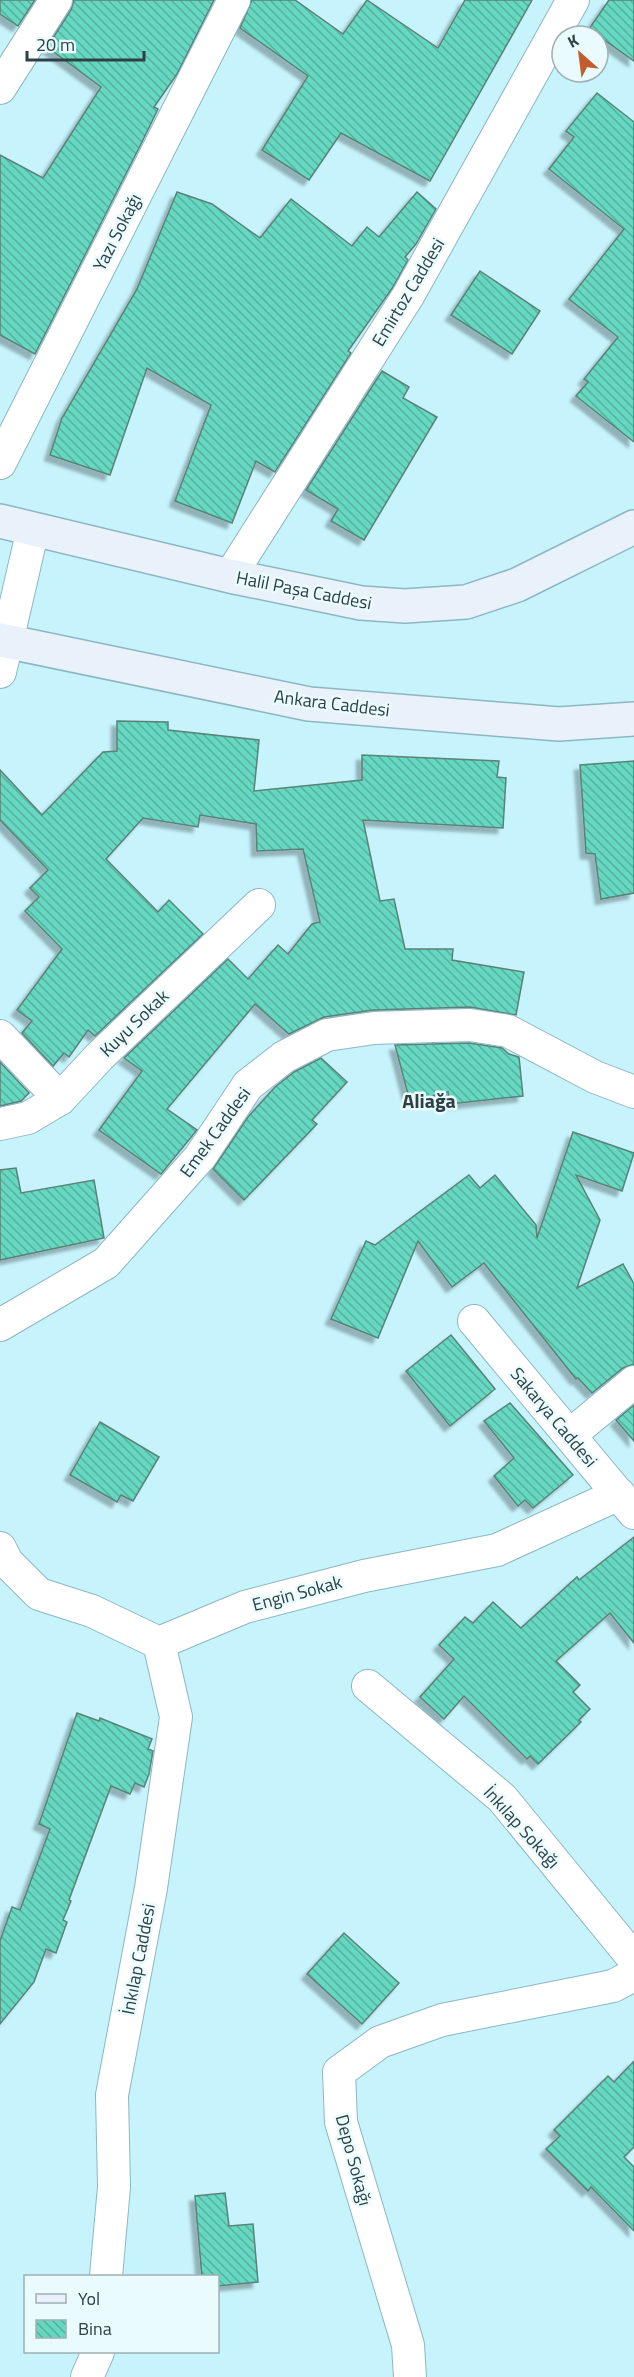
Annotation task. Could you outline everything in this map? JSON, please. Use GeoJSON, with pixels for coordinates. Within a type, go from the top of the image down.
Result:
{"type":"FeatureCollection","features":[{"type":"Feature","properties":{"kind":"street"},"geometry":{"type":"LineString","coordinates":[[0,88],[56,0]]}},
{"type":"Feature","properties":{"kind":"street","name":"Yazı Sokağı"},"geometry":{"type":"LineString","coordinates":[[0,463],[234,0]]}},
{"type":"Feature","properties":{"kind":"street","name":"Emirtoz Caddesi"},"geometry":{"type":"LineString","coordinates":[[230,576],[408,296],[573,0]]}},
{"type":"Feature","properties":{"kind":"street","name":"Halil Paşa Caddesi"},"geometry":{"type":"LineString","coordinates":[[0,521],[230,576],[362,603],[405,606],[466,602],[517,585],[634,527]]}},
{"type":"Feature","properties":{"kind":"street"},"geometry":{"type":"LineString","coordinates":[[3,651],[33,529]]}},
{"type":"Feature","properties":{"kind":"street","name":"Ankara Caddesi"},"geometry":{"type":"LineString","coordinates":[[3,651],[309,705],[559,724],[634,719]]}},
{"type":"Feature","properties":{"kind":"street","name":"Kuyu Sokak"},"geometry":{"type":"LineString","coordinates":[[0,1124],[28,1118],[60,1099],[99,1057],[259,905]]}},
{"type":"Feature","properties":{"kind":"street","name":"Emek Caddesi"},"geometry":{"type":"LineString","coordinates":[[0,1325],[106,1263],[200,1157],[248,1085],[284,1057],[327,1035],[374,1028],[470,1025],[508,1031],[595,1077],[634,1092]]}},
{"type":"Feature","properties":{"kind":"street"},"geometry":{"type":"LineString","coordinates":[[0,1036],[60,1099]]}},
{"type":"Feature","properties":{"kind":"street","name":"Sakarya Caddesi"},"geometry":{"type":"LineString","coordinates":[[474,1321],[626,1504]]}},
{"type":"Feature","properties":{"kind":"street"},"geometry":{"type":"LineString","coordinates":[[570,1435],[634,1382]]}},
{"type":"Feature","properties":{"kind":"street","name":"Engin Sokak"},"geometry":{"type":"LineString","coordinates":[[159,1643],[256,1605],[364,1576],[497,1550],[626,1504]]}},
{"type":"Feature","properties":{"kind":"street"},"geometry":{"type":"LineString","coordinates":[[0,1548],[7,1562],[39,1594],[92,1611],[159,1643]]}},
{"type":"Feature","properties":{"kind":"street","name":"İnkılap Caddesi"},"geometry":{"type":"LineString","coordinates":[[105,2275],[114,2187],[112,2095],[151,1888],[176,1717],[159,1643]]}},
{"type":"Feature","properties":{"kind":"street","name":"İnkılap Sokağı"},"geometry":{"type":"LineString","coordinates":[[368,1686],[502,1798],[634,1959]]}},
{"type":"Feature","properties":{"kind":"street","name":"Depo Sokağı"},"geometry":{"type":"LineString","coordinates":[[410,2377],[408,2344],[341,2122],[339,2072],[380,2042],[442,2020],[613,1986],[634,1975]]}},
{"type":"Feature","properties":{"kind":"street"},"geometry":{"type":"LineString","coordinates":[[87,2377],[98,2353]]}},
{"type":"Feature","properties":{"kind":"building"},"geometry":{"type":"Polygon","coordinates":[[[0,0],[35,0],[18,26],[0,14],[0,0]]]}},
{"type":"Feature","properties":{"kind":"building"},"geometry":{"type":"Polygon","coordinates":[[[74,0],[214,0],[177,74],[154,107],[158,109],[35,354],[0,335],[0,155],[43,178],[101,87],[47,47],[71,10],[74,0]]]}},
{"type":"Feature","properties":{"kind":"building"},"geometry":{"type":"Polygon","coordinates":[[[252,0],[295,0],[343,34],[367,0],[438,48],[465,0],[532,0],[430,181],[341,133],[309,180],[262,150],[308,76],[240,28],[252,0]]]}},
{"type":"Feature","properties":{"kind":"building"},"geometry":{"type":"Polygon","coordinates":[[[609,0],[634,0],[634,61],[610,44],[610,24],[592,24],[609,0]]]}},
{"type":"Feature","properties":{"kind":"building"},"geometry":{"type":"Polygon","coordinates":[[[597,93],[634,122],[634,442],[576,396],[588,382],[584,379],[618,337],[569,299],[624,229],[549,169],[574,137],[566,131],[597,93]]]}},
{"type":"Feature","properties":{"kind":"building"},"geometry":{"type":"Polygon","coordinates":[[[177,192],[212,204],[260,238],[291,199],[352,246],[367,227],[379,237],[417,192],[436,209],[416,244],[405,257],[408,260],[393,287],[348,351],[351,353],[275,472],[256,461],[232,523],[175,501],[211,405],[147,368],[110,475],[50,455],[62,418],[137,289],[177,192]]]}},
{"type":"Feature","properties":{"kind":"building"},"geometry":{"type":"Polygon","coordinates":[[[480,271],[540,311],[512,354],[451,315],[480,271]]]}},
{"type":"Feature","properties":{"kind":"building"},"geometry":{"type":"Polygon","coordinates":[[[382,371],[409,387],[403,398],[437,417],[364,540],[331,521],[338,509],[306,490],[382,371]]]}},
{"type":"Feature","properties":{"kind":"building"},"geometry":{"type":"Polygon","coordinates":[[[117,721],[168,722],[168,730],[259,740],[254,791],[362,780],[362,755],[499,761],[497,777],[506,778],[503,828],[363,820],[380,901],[394,899],[405,949],[453,949],[452,960],[524,972],[516,1015],[470,1007],[373,1010],[324,1017],[289,1034],[255,1004],[167,1109],[197,1130],[161,1174],[99,1130],[142,1071],[124,1058],[228,959],[248,979],[278,945],[288,954],[312,924],[320,922],[303,849],[257,851],[256,824],[200,815],[198,827],[143,818],[106,859],[158,912],[169,900],[203,934],[95,1036],[88,1030],[69,1057],[64,1053],[53,1066],[22,1033],[32,1021],[17,1010],[62,949],[25,911],[39,897],[30,888],[48,870],[0,820],[0,770],[42,815],[103,752],[117,751],[117,721]]]}},
{"type":"Feature","properties":{"kind":"building"},"geometry":{"type":"Polygon","coordinates":[[[634,761],[634,893],[601,899],[595,854],[586,853],[580,765],[634,761]]]}},
{"type":"Feature","properties":{"kind":"building"},"geometry":{"type":"Polygon","coordinates":[[[469,1043],[502,1048],[509,1054],[519,1057],[523,1096],[450,1104],[448,1092],[417,1100],[415,1093],[408,1094],[395,1045],[469,1043]]]}},
{"type":"Feature","properties":{"kind":"building"},"geometry":{"type":"Polygon","coordinates":[[[321,1058],[347,1082],[312,1120],[317,1124],[244,1200],[213,1169],[248,1117],[275,1087],[294,1072],[321,1058]]]}},
{"type":"Feature","properties":{"kind":"building"},"geometry":{"type":"Polygon","coordinates":[[[0,1062],[29,1093],[21,1101],[0,1106],[0,1062]]]}},
{"type":"Feature","properties":{"kind":"building"},"geometry":{"type":"Polygon","coordinates":[[[573,1132],[634,1153],[622,1191],[576,1175],[600,1220],[577,1288],[623,1264],[634,1284],[634,1364],[623,1368],[592,1393],[578,1378],[576,1379],[484,1263],[452,1287],[418,1241],[378,1338],[331,1319],[366,1241],[375,1245],[469,1175],[480,1188],[495,1175],[536,1225],[537,1238],[573,1132]]]}},
{"type":"Feature","properties":{"kind":"building"},"geometry":{"type":"Polygon","coordinates":[[[16,1168],[21,1193],[94,1180],[104,1238],[0,1260],[0,1170],[16,1168]]]}},
{"type":"Feature","properties":{"kind":"building"},"geometry":{"type":"Polygon","coordinates":[[[451,1335],[495,1389],[450,1426],[406,1371],[451,1335]]]}},
{"type":"Feature","properties":{"kind":"building"},"geometry":{"type":"Polygon","coordinates":[[[510,1403],[573,1475],[533,1508],[525,1500],[518,1506],[494,1476],[514,1458],[484,1421],[510,1403]]]}},
{"type":"Feature","properties":{"kind":"building"},"geometry":{"type":"Polygon","coordinates":[[[634,1405],[634,1441],[616,1420],[634,1405]]]}},
{"type":"Feature","properties":{"kind":"building"},"geometry":{"type":"Polygon","coordinates":[[[100,1422],[159,1457],[133,1501],[121,1495],[117,1502],[70,1475],[100,1422]]]}},
{"type":"Feature","properties":{"kind":"building"},"geometry":{"type":"Polygon","coordinates":[[[634,1537],[634,1643],[610,1613],[556,1661],[580,1685],[573,1692],[590,1709],[579,1720],[581,1722],[538,1764],[530,1756],[527,1759],[464,1696],[444,1719],[420,1697],[454,1659],[439,1645],[465,1617],[473,1623],[493,1602],[521,1628],[577,1577],[579,1580],[634,1537]]]}},
{"type":"Feature","properties":{"kind":"building"},"geometry":{"type":"Polygon","coordinates":[[[77,1713],[99,1721],[100,1718],[152,1739],[148,1749],[153,1751],[149,1774],[144,1787],[135,1783],[130,1794],[111,1786],[69,1900],[71,1901],[63,1920],[67,1922],[56,1953],[46,1949],[34,1982],[0,2024],[0,1941],[12,1907],[20,1910],[50,1829],[39,1824],[77,1713]]]}},
{"type":"Feature","properties":{"kind":"building"},"geometry":{"type":"Polygon","coordinates":[[[344,1933],[399,1983],[362,2024],[307,1974],[344,1933]]]}},
{"type":"Feature","properties":{"kind":"building"},"geometry":{"type":"Polygon","coordinates":[[[634,2061],[634,2147],[624,2157],[634,2167],[634,2231],[591,2187],[588,2191],[546,2149],[560,2136],[554,2130],[608,2076],[614,2082],[634,2061]]]}},
{"type":"Feature","properties":{"kind":"building"},"geometry":{"type":"Polygon","coordinates":[[[225,2193],[229,2226],[253,2224],[258,2282],[219,2286],[219,2275],[202,2275],[195,2196],[225,2193]]]}},
{"type":"Feature","properties":{"kind":"district","name":"Aliağa"},"geometry":{"type":"Point","coordinates":[429,1100]}}]}
